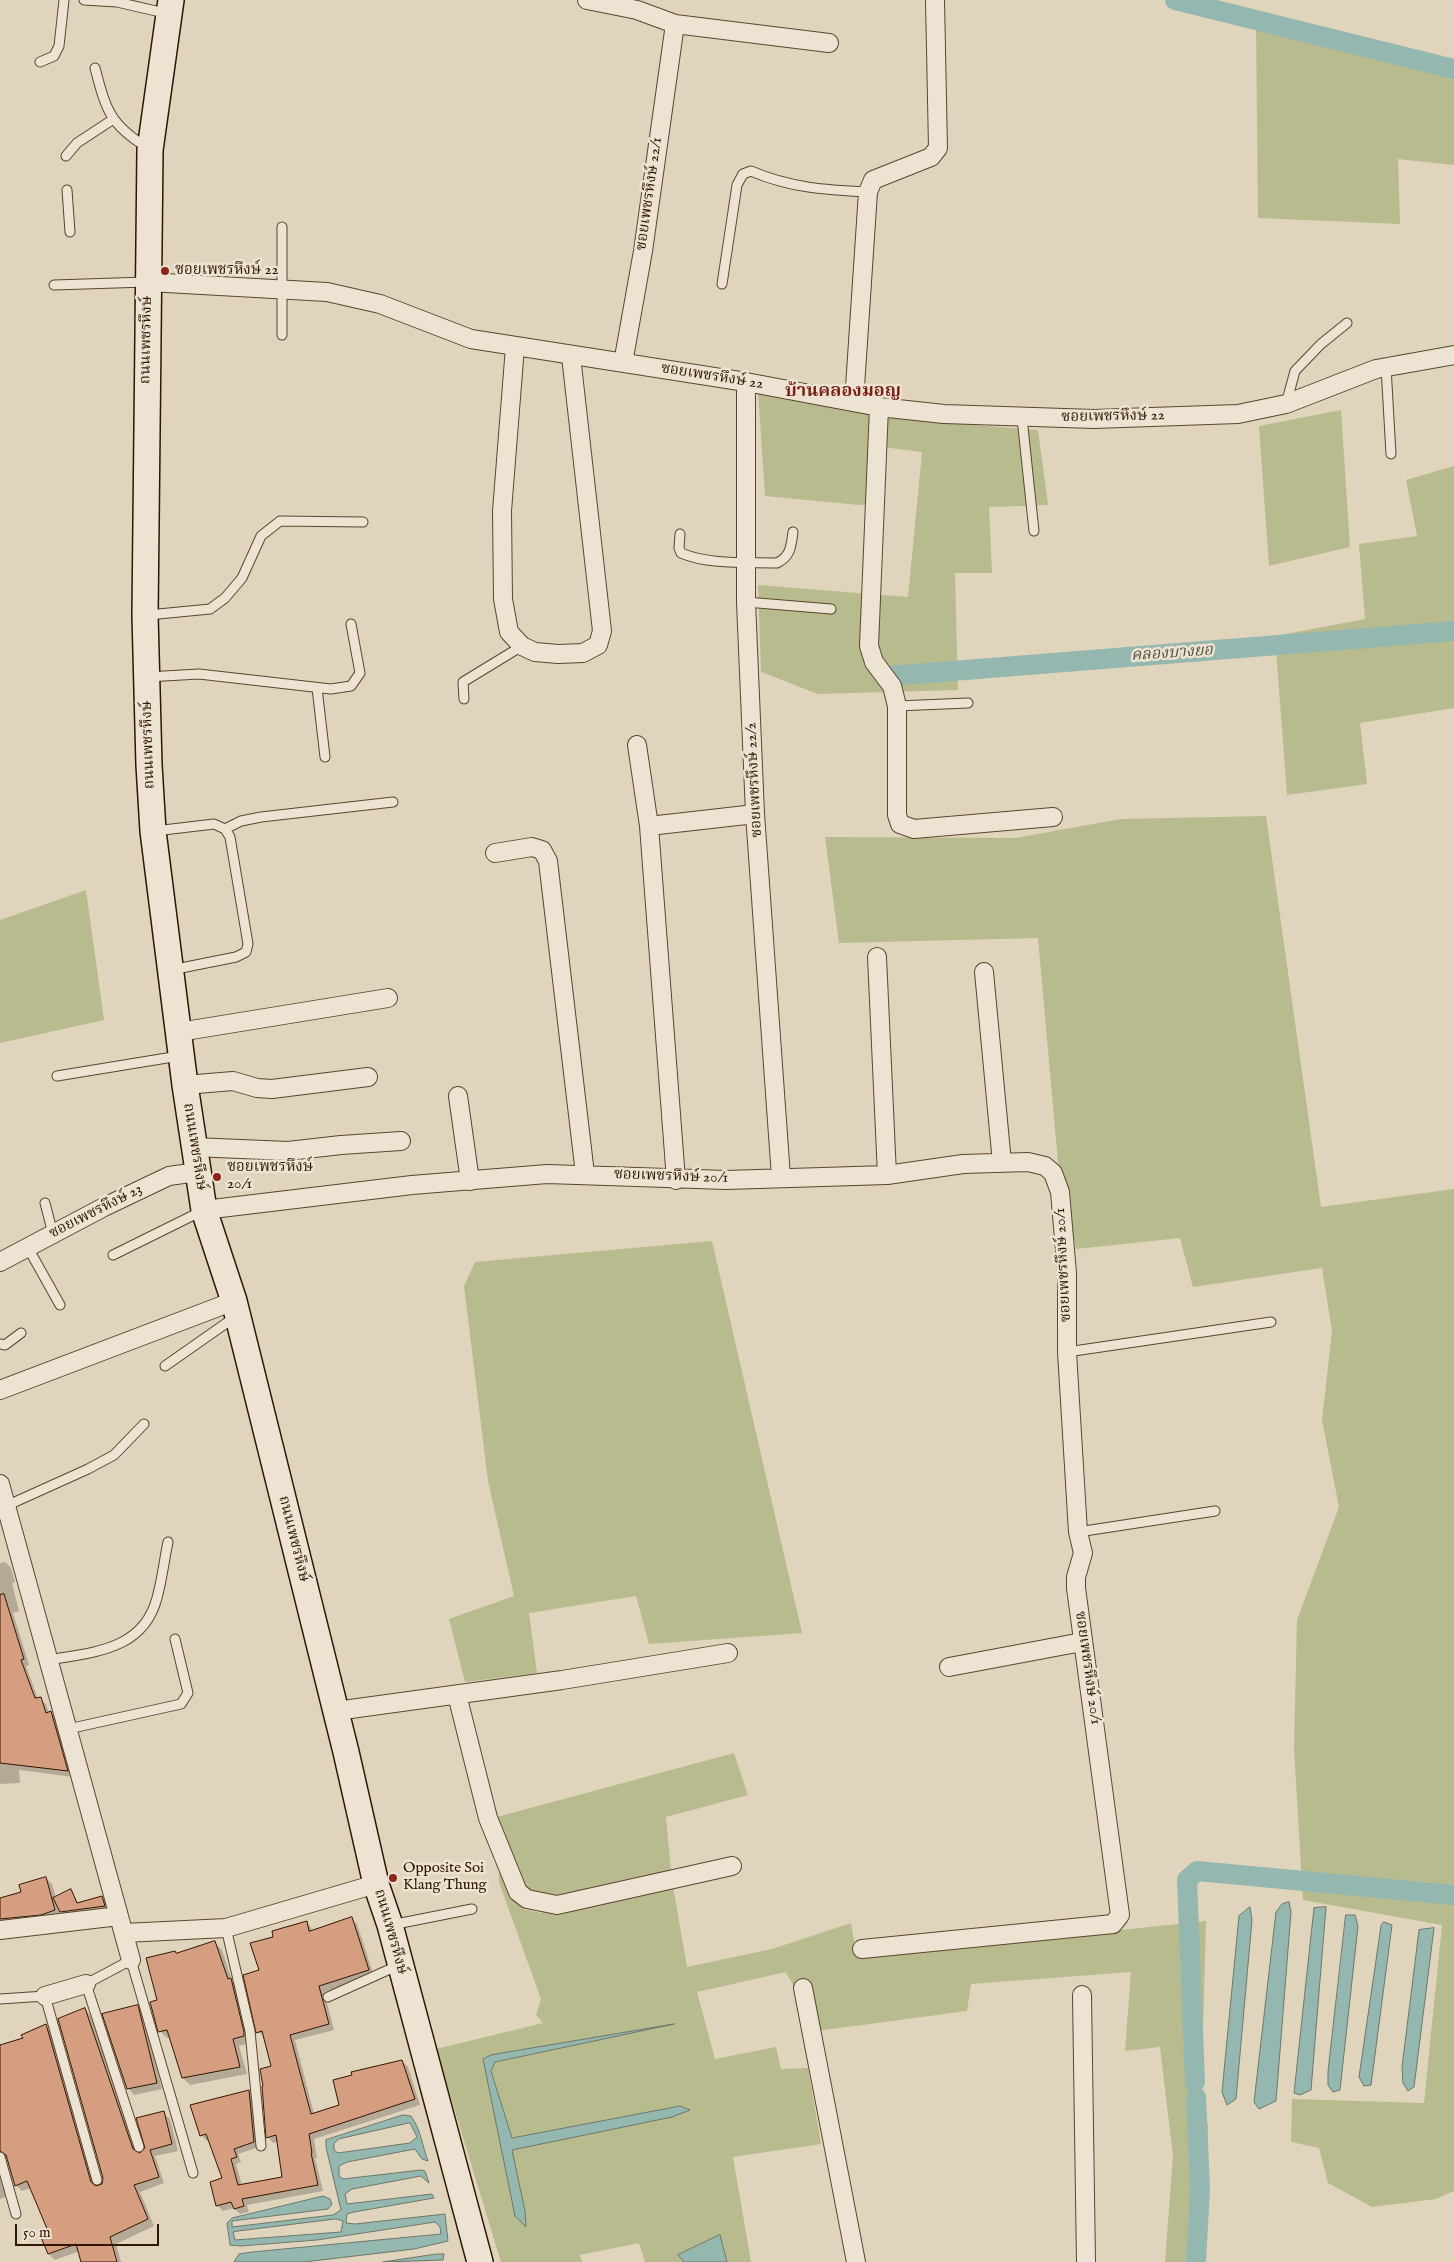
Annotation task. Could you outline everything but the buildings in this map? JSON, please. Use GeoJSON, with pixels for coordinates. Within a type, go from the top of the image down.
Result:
{"type":"FeatureCollection","features":[{"type":"Feature","properties":{"kind":"main road","name":"ถนนเพชรหึงษ์"},"geometry":{"type":"LineString","coordinates":[[170,7],[150,150],[145,615],[149,765],[153,831],[193,1147],[204,1210],[235,1308],[336,1711],[376,1884],[390,1925],[480,2262]]}},
{"type":"Feature","properties":{"kind":"street"},"geometry":{"type":"LineString","coordinates":[[587,0],[637,10],[675,24],[829,43]]}},
{"type":"Feature","properties":{"kind":"street"},"geometry":{"type":"LineString","coordinates":[[854,402],[868,192],[873,180],[931,157],[938,148],[935,0]]}},
{"type":"Feature","properties":{"kind":"street","name":"ซอยเพชรหึงษ์ 22/1"},"geometry":{"type":"LineString","coordinates":[[623,363],[643,250],[675,24]]}},
{"type":"Feature","properties":{"kind":"street","name":"ซอยเพชรหึงษ์ 22"},"geometry":{"type":"LineString","coordinates":[[148,282],[328,292],[380,304],[471,339],[746,382],[879,407],[944,414],[1094,419],[1238,414],[1286,404],[1386,367],[1454,355]]}},
{"type":"Feature","properties":{"kind":"street"},"geometry":{"type":"LineString","coordinates":[[515,347],[502,510],[504,599],[509,632],[522,646],[535,652],[558,654],[582,653],[598,645],[602,632],[571,356]]}},
{"type":"Feature","properties":{"kind":"street","name":"ซอยเพชรหึงษ์ 22/2"},"geometry":{"type":"LineString","coordinates":[[746,382],[746,602],[755,814],[780,1177]]}},
{"type":"Feature","properties":{"kind":"street"},"geometry":{"type":"LineString","coordinates":[[879,407],[869,646],[874,662],[892,686],[898,706],[897,815],[900,824],[914,829],[1053,817]]}},
{"type":"Feature","properties":{"kind":"street"},"geometry":{"type":"LineString","coordinates":[[638,744],[649,826],[676,1180]]}},
{"type":"Feature","properties":{"kind":"street"},"geometry":{"type":"LineString","coordinates":[[649,826],[755,814]]}},
{"type":"Feature","properties":{"kind":"street"},"geometry":{"type":"LineString","coordinates":[[495,853],[532,847],[542,850],[548,860],[585,1174]]}},
{"type":"Feature","properties":{"kind":"street"},"geometry":{"type":"LineString","coordinates":[[877,957],[887,1175]]}},
{"type":"Feature","properties":{"kind":"street"},"geometry":{"type":"LineString","coordinates":[[984,972],[1002,1163]]}},
{"type":"Feature","properties":{"kind":"street"},"geometry":{"type":"LineString","coordinates":[[180,1044],[228,1026],[388,998]]}},
{"type":"Feature","properties":{"kind":"street"},"geometry":{"type":"LineString","coordinates":[[185,1085],[233,1081],[257,1088],[272,1089],[368,1077]]}},
{"type":"Feature","properties":{"kind":"street"},"geometry":{"type":"LineString","coordinates":[[458,1096],[470,1181]]}},
{"type":"Feature","properties":{"kind":"street"},"geometry":{"type":"LineString","coordinates":[[193,1147],[288,1151],[401,1141]]}},
{"type":"Feature","properties":{"kind":"street","name":"ซอยเพชรหึงษ์ 20/1"},"geometry":{"type":"LineString","coordinates":[[204,1210],[412,1185],[548,1174],[585,1174],[676,1180],[887,1175],[963,1164],[1028,1162],[1045,1166],[1054,1173],[1060,1192],[1067,1273],[1067,1352],[1078,1532],[1082,1553],[1076,1583],[1082,1642],[1120,1915],[1113,1924],[862,1950]]}},
{"type":"Feature","properties":{"kind":"street","name":"ซอยเพชรหึงษ์ 23"},"geometry":{"type":"LineString","coordinates":[[0,1262],[27,1246],[169,1176],[197,1172]]}},
{"type":"Feature","properties":{"kind":"street"},"geometry":{"type":"LineString","coordinates":[[0,1390],[235,1308]]}},
{"type":"Feature","properties":{"kind":"street"},"geometry":{"type":"LineString","coordinates":[[0,1484],[131,1960]]}},
{"type":"Feature","properties":{"kind":"street"},"geometry":{"type":"LineString","coordinates":[[949,1667],[1082,1642]]}},
{"type":"Feature","properties":{"kind":"street"},"geometry":{"type":"LineString","coordinates":[[336,1711],[562,1680],[728,1653]]}},
{"type":"Feature","properties":{"kind":"street"},"geometry":{"type":"LineString","coordinates":[[457,1695],[488,1818],[518,1892],[527,1899],[557,1905],[732,1866]]}},
{"type":"Feature","properties":{"kind":"street"},"geometry":{"type":"LineString","coordinates":[[124,1933],[226,1928],[376,1884]]}},
{"type":"Feature","properties":{"kind":"street"},"geometry":{"type":"LineString","coordinates":[[0,1930],[26,1929],[119,1916]]}},
{"type":"Feature","properties":{"kind":"street"},"geometry":{"type":"LineString","coordinates":[[45,1996],[86,1984]]}},
{"type":"Feature","properties":{"kind":"street"},"geometry":{"type":"LineString","coordinates":[[803,1988],[856,2262]]}},
{"type":"Feature","properties":{"kind":"street"},"geometry":{"type":"LineString","coordinates":[[1082,1995],[1086,2262]]}},
{"type":"Feature","properties":{"kind":"lane"},"geometry":{"type":"LineString","coordinates":[[40,62],[54,56],[60,46],[64,0]]}},
{"type":"Feature","properties":{"kind":"lane"},"geometry":{"type":"LineString","coordinates":[[84,0],[170,7]]}},
{"type":"Feature","properties":{"kind":"lane"},"geometry":{"type":"LineString","coordinates":[[95,68],[112,120],[125,134],[150,150]]}},
{"type":"Feature","properties":{"kind":"lane"},"geometry":{"type":"LineString","coordinates":[[66,156],[77,142],[112,120]]}},
{"type":"Feature","properties":{"kind":"lane"},"geometry":{"type":"LineString","coordinates":[[722,284],[737,185],[743,174],[751,171],[770,179],[805,188],[868,192]]}},
{"type":"Feature","properties":{"kind":"lane"},"geometry":{"type":"LineString","coordinates":[[67,190],[70,232]]}},
{"type":"Feature","properties":{"kind":"lane"},"geometry":{"type":"LineString","coordinates":[[282,227],[282,335]]}},
{"type":"Feature","properties":{"kind":"lane"},"geometry":{"type":"LineString","coordinates":[[54,285],[148,282]]}},
{"type":"Feature","properties":{"kind":"lane"},"geometry":{"type":"LineString","coordinates":[[1286,404],[1295,371],[1321,344],[1348,323]]}},
{"type":"Feature","properties":{"kind":"lane"},"geometry":{"type":"LineString","coordinates":[[1386,367],[1391,454]]}},
{"type":"Feature","properties":{"kind":"lane"},"geometry":{"type":"LineString","coordinates":[[1022,418],[1034,531]]}},
{"type":"Feature","properties":{"kind":"lane"},"geometry":{"type":"LineString","coordinates":[[145,615],[210,609],[225,598],[242,578],[261,536],[280,521],[363,522]]}},
{"type":"Feature","properties":{"kind":"lane"},"geometry":{"type":"LineString","coordinates":[[680,534],[679,548],[681,552],[687,555],[746,562],[777,562],[784,560],[790,551],[793,532]]}},
{"type":"Feature","properties":{"kind":"lane"},"geometry":{"type":"LineString","coordinates":[[746,602],[831,609]]}},
{"type":"Feature","properties":{"kind":"lane"},"geometry":{"type":"LineString","coordinates":[[147,677],[199,674],[317,688],[331,689],[351,686],[360,673],[351,624]]}},
{"type":"Feature","properties":{"kind":"lane"},"geometry":{"type":"LineString","coordinates":[[464,699],[464,682],[522,646]]}},
{"type":"Feature","properties":{"kind":"lane"},"geometry":{"type":"LineString","coordinates":[[317,688],[325,756]]}},
{"type":"Feature","properties":{"kind":"lane"},"geometry":{"type":"LineString","coordinates":[[898,706],[968,702]]}},
{"type":"Feature","properties":{"kind":"lane"},"geometry":{"type":"LineString","coordinates":[[225,829],[241,821],[261,817],[393,802]]}},
{"type":"Feature","properties":{"kind":"lane"},"geometry":{"type":"LineString","coordinates":[[153,831],[214,824],[225,829],[230,837],[248,944],[246,952],[236,957],[171,970]]}},
{"type":"Feature","properties":{"kind":"lane"},"geometry":{"type":"LineString","coordinates":[[57,1076],[180,1044]]}},
{"type":"Feature","properties":{"kind":"lane"},"geometry":{"type":"LineString","coordinates":[[45,1203],[53,1234]]}},
{"type":"Feature","properties":{"kind":"lane"},"geometry":{"type":"LineString","coordinates":[[113,1255],[204,1210]]}},
{"type":"Feature","properties":{"kind":"lane"},"geometry":{"type":"LineString","coordinates":[[27,1246],[60,1306]]}},
{"type":"Feature","properties":{"kind":"lane"},"geometry":{"type":"LineString","coordinates":[[166,1366],[235,1308]]}},
{"type":"Feature","properties":{"kind":"lane"},"geometry":{"type":"LineString","coordinates":[[1067,1352],[1271,1322]]}},
{"type":"Feature","properties":{"kind":"lane"},"geometry":{"type":"LineString","coordinates":[[0,1344],[5,1345],[21,1332]]}},
{"type":"Feature","properties":{"kind":"lane"},"geometry":{"type":"LineString","coordinates":[[6,1506],[88,1470],[114,1455],[144,1424]]}},
{"type":"Feature","properties":{"kind":"lane"},"geometry":{"type":"LineString","coordinates":[[1078,1532],[1215,1512]]}},
{"type":"Feature","properties":{"kind":"lane"},"geometry":{"type":"LineString","coordinates":[[48,1660],[101,1650],[132,1639],[146,1621],[156,1601],[168,1542]]}},
{"type":"Feature","properties":{"kind":"lane"},"geometry":{"type":"LineString","coordinates":[[68,1729],[181,1704],[188,1693],[175,1639]]}},
{"type":"Feature","properties":{"kind":"lane"},"geometry":{"type":"LineString","coordinates":[[390,1925],[472,1909]]}},
{"type":"Feature","properties":{"kind":"lane"},"geometry":{"type":"LineString","coordinates":[[226,1928],[250,2031],[261,2146]]}},
{"type":"Feature","properties":{"kind":"lane"},"geometry":{"type":"LineString","coordinates":[[139,2147],[86,1984],[131,1960],[193,2173]]}},
{"type":"Feature","properties":{"kind":"lane"},"geometry":{"type":"LineString","coordinates":[[328,1997],[400,1964]]}},
{"type":"Feature","properties":{"kind":"lane"},"geometry":{"type":"LineString","coordinates":[[0,1999],[45,1996],[97,2180]]}},
{"type":"Feature","properties":{"kind":"lane"},"geometry":{"type":"LineString","coordinates":[[0,2157],[16,2214]]}},
{"type":"Feature","properties":{"kind":"green space"},"geometry":{"type":"Polygon","coordinates":[[[1263,15],[1454,64],[1454,165],[1398,159],[1400,224],[1258,218],[1256,21],[1263,15]]]}},
{"type":"Feature","properties":{"kind":"green space"},"geometry":{"type":"Polygon","coordinates":[[[758,391],[948,423],[1038,430],[1048,505],[989,507],[992,573],[955,573],[958,690],[818,694],[761,672],[758,585],[908,597],[922,452],[883,447],[880,502],[859,505],[765,496],[758,391]]]}},
{"type":"Feature","properties":{"kind":"green space"},"geometry":{"type":"Polygon","coordinates":[[[1341,410],[1350,547],[1269,566],[1259,426],[1341,410]]]}},
{"type":"Feature","properties":{"kind":"green space"},"geometry":{"type":"Polygon","coordinates":[[[1454,466],[1454,708],[1360,723],[1367,784],[1287,795],[1275,636],[1365,619],[1359,544],[1417,536],[1406,480],[1454,466]]]}},
{"type":"Feature","properties":{"kind":"green space"},"geometry":{"type":"Polygon","coordinates":[[[1266,816],[1321,1207],[1454,1189],[1454,2191],[1436,2199],[1372,2207],[1328,2183],[1319,2148],[1291,2142],[1292,2099],[1424,2103],[1442,1925],[1303,1900],[1294,1749],[1297,1620],[1339,1507],[1322,1420],[1332,1331],[1322,1268],[1193,1287],[1180,1238],[1076,1249],[1058,1162],[1038,938],[839,943],[825,837],[1015,838],[1121,819],[1266,816]]]}},
{"type":"Feature","properties":{"kind":"green space"},"geometry":{"type":"Polygon","coordinates":[[[86,890],[104,1020],[0,1043],[0,920],[86,890]]]}},
{"type":"Feature","properties":{"kind":"green space"},"geometry":{"type":"Polygon","coordinates":[[[712,1241],[802,1633],[649,1644],[636,1596],[529,1613],[537,1673],[465,1682],[449,1619],[514,1596],[488,1481],[464,1286],[475,1262],[712,1241]]]}},
{"type":"Feature","properties":{"kind":"green space"},"geometry":{"type":"Polygon","coordinates":[[[734,1753],[748,1795],[666,1817],[671,1872],[562,1895],[533,1895],[518,1875],[497,1817],[734,1753]]]}},
{"type":"Feature","properties":{"kind":"green space"},"geometry":{"type":"Polygon","coordinates":[[[499,1867],[522,1909],[541,1913],[673,1886],[687,1967],[772,1949],[851,1923],[857,1958],[1206,1921],[1201,2106],[1208,2124],[1205,2262],[1165,2262],[1173,2156],[1160,2047],[1125,2051],[1131,1972],[971,1984],[967,2011],[817,2031],[786,1972],[697,1992],[715,2059],[776,2047],[781,2069],[808,2068],[821,2144],[733,2157],[751,2262],[727,2262],[719,2235],[678,2255],[684,2262],[645,2262],[639,2243],[580,2255],[582,2262],[501,2262],[436,2049],[543,2023],[536,2015],[541,1999],[499,1882],[499,1867]],[[657,2027],[491,2055],[483,2059],[515,2216],[525,2211],[512,2150],[689,2110],[680,2106],[512,2138],[491,2070],[495,2062],[657,2027]]]}},
{"type":"Feature","properties":{"kind":"water"},"geometry":{"type":"Polygon","coordinates":[[[1289,1902],[1291,1912],[1276,2101],[1259,2109],[1254,2102],[1276,1912],[1282,1904],[1289,1902]]]}},
{"type":"Feature","properties":{"kind":"water"},"geometry":{"type":"Polygon","coordinates":[[[1250,1907],[1252,1920],[1236,2099],[1227,2105],[1222,2092],[1239,1916],[1250,1907]]]}},
{"type":"Feature","properties":{"kind":"water"},"geometry":{"type":"Polygon","coordinates":[[[1326,1907],[1311,2090],[1300,2095],[1294,2093],[1314,1908],[1326,1907]]]}},
{"type":"Feature","properties":{"kind":"water"},"geometry":{"type":"Polygon","coordinates":[[[1346,1915],[1355,1915],[1358,1926],[1340,2090],[1333,2092],[1328,2085],[1328,2072],[1346,1915]]]}},
{"type":"Feature","properties":{"kind":"water"},"geometry":{"type":"Polygon","coordinates":[[[1384,1922],[1392,1925],[1371,2085],[1364,2086],[1359,2077],[1381,1926],[1384,1922]]]}},
{"type":"Feature","properties":{"kind":"water"},"geometry":{"type":"Polygon","coordinates":[[[1434,1928],[1414,2087],[1408,2091],[1403,2083],[1402,2067],[1419,1930],[1434,1928]]]}},
{"type":"Feature","properties":{"kind":"water"},"geometry":{"type":"Polygon","coordinates":[[[674,2024],[495,2062],[491,2071],[512,2138],[680,2106],[690,2110],[672,2117],[512,2150],[525,2211],[526,2227],[515,2216],[483,2059],[491,2055],[674,2024]]]}},
{"type":"Feature","properties":{"kind":"water"},"geometry":{"type":"Polygon","coordinates":[[[403,2115],[411,2116],[419,2132],[428,2161],[422,2159],[415,2149],[347,2162],[339,2166],[339,2176],[343,2179],[421,2170],[425,2171],[429,2183],[421,2176],[352,2189],[345,2194],[347,2204],[432,2194],[434,2198],[354,2212],[347,2214],[346,2223],[355,2224],[445,2214],[448,2241],[414,2249],[304,2262],[234,2262],[239,2254],[252,2252],[441,2234],[440,2227],[435,2222],[317,2240],[241,2246],[230,2245],[227,2223],[232,2218],[323,2196],[330,2199],[332,2204],[328,2209],[232,2221],[232,2227],[333,2215],[341,2210],[326,2140],[403,2115]],[[410,2123],[339,2139],[334,2143],[334,2150],[338,2153],[410,2143],[417,2137],[410,2123]],[[336,2219],[233,2232],[235,2240],[341,2232],[343,2221],[336,2219]]]}},
{"type":"Feature","properties":{"kind":"water"},"geometry":{"type":"Polygon","coordinates":[[[720,2235],[727,2262],[684,2262],[678,2255],[720,2235]]]}},
{"type":"Feature","properties":{"kind":"water"},"geometry":{"type":"Polygon","coordinates":[[[444,2254],[443,2260],[383,2262],[444,2254]]]}},
{"type":"Feature","properties":{"kind":"waterway"},"geometry":{"type":"LineString","coordinates":[[1175,0],[1454,69]]}},
{"type":"Feature","properties":{"kind":"waterway","name":"คลองบางยอ"},"geometry":{"type":"LineString","coordinates":[[890,676],[1454,631]]}},
{"type":"Feature","properties":{"kind":"waterway"},"geometry":{"type":"LineString","coordinates":[[1195,2082],[1187,1880],[1197,1871],[1454,1895]]}},
{"type":"Feature","properties":{"kind":"waterway"},"geometry":{"type":"LineString","coordinates":[[1196,2097],[1200,2189],[1196,2262]]}},
{"type":"Feature","properties":{"kind":"place","name":"ซอยเพชรหึงษ์ 22"},"geometry":{"type":"Point","coordinates":[165,271]}},
{"type":"Feature","properties":{"kind":"place","name":"ซอยเพชรหึงษ์ 20/1"},"geometry":{"type":"Point","coordinates":[217,1177]}},
{"type":"Feature","properties":{"kind":"place","name":"Opposite Soi Klang Thung"},"geometry":{"type":"Point","coordinates":[393,1878]}},
{"type":"Feature","properties":{"kind":"district","name":"บ้านคลองมอญ"},"geometry":{"type":"Point","coordinates":[843,392]}}]}
